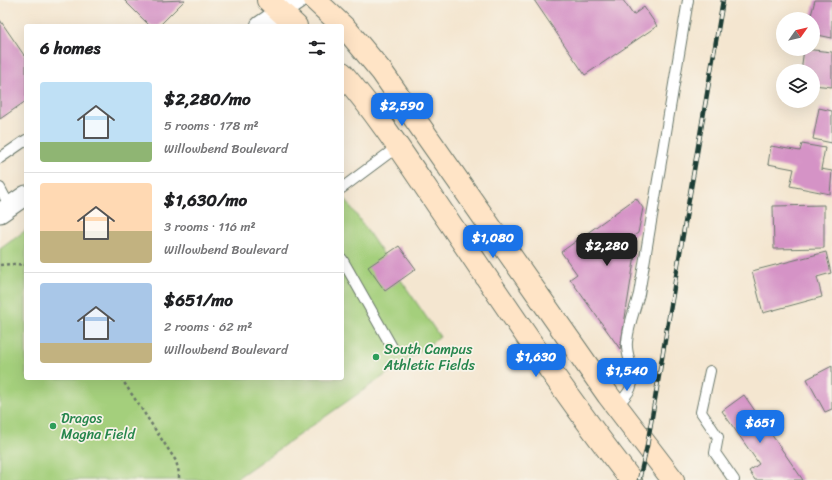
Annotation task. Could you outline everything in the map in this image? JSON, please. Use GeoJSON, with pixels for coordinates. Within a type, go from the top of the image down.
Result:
{"type":"FeatureCollection","features":[{"type":"Feature","properties":{"kind":"main road"},"geometry":{"type":"LineString","coordinates":[[314,0],[340,24]]}},
{"type":"Feature","properties":{"kind":"main road"},"geometry":{"type":"LineString","coordinates":[[282,4],[295,24]]}},
{"type":"Feature","properties":{"kind":"main road"},"geometry":{"type":"LineString","coordinates":[[344,27],[382,72],[616,406],[673,480]]}},
{"type":"Feature","properties":{"kind":"main road"},"geometry":{"type":"LineString","coordinates":[[344,75],[356,89],[397,147],[579,411],[631,480]]}},
{"type":"Feature","properties":{"kind":"main road"},"geometry":{"type":"LineString","coordinates":[[379,122],[404,104]]}},
{"type":"Feature","properties":{"kind":"main road"},"geometry":{"type":"LineString","coordinates":[[471,254],[497,236]]}},
{"type":"Feature","properties":{"kind":"street"},"geometry":{"type":"LineString","coordinates":[[262,24],[282,4]]}},
{"type":"Feature","properties":{"kind":"street"},"geometry":{"type":"LineString","coordinates":[[5,210],[24,197]]}},
{"type":"Feature","properties":{"kind":"lane"},"geometry":{"type":"LineString","coordinates":[[616,406],[627,396],[632,383],[632,367],[627,351],[627,340],[640,286],[688,0]]}},
{"type":"Feature","properties":{"kind":"lane"},"geometry":{"type":"LineString","coordinates":[[0,158],[24,141]]}},
{"type":"Feature","properties":{"kind":"lane"},"geometry":{"type":"LineString","coordinates":[[344,187],[397,147]]}},
{"type":"Feature","properties":{"kind":"lane"},"geometry":{"type":"LineString","coordinates":[[0,188],[5,210]]}},
{"type":"Feature","properties":{"kind":"lane"},"geometry":{"type":"LineString","coordinates":[[344,263],[392,347]]}},
{"type":"Feature","properties":{"kind":"lane"},"geometry":{"type":"LineString","coordinates":[[710,371],[701,412],[718,437],[715,453],[734,480]]}},
{"type":"Feature","properties":{"kind":"path"},"geometry":{"type":"LineString","coordinates":[[0,265],[24,265]]}},
{"type":"Feature","properties":{"kind":"path"},"geometry":{"type":"LineString","coordinates":[[122,380],[176,461],[179,480]]}},
{"type":"Feature","properties":{"kind":"green space","name":"South Campus Athletic Fields"},"geometry":{"type":"Polygon","coordinates":[[[344,197],[440,337],[234,480],[0,480],[0,249],[24,231],[24,380],[344,380],[344,197]]]}},
{"type":"Feature","properties":{"kind":"building"},"geometry":{"type":"Polygon","coordinates":[[[124,0],[185,0],[161,24],[148,24],[124,0]]]}},
{"type":"Feature","properties":{"kind":"building"},"geometry":{"type":"Polygon","coordinates":[[[534,0],[623,0],[633,15],[644,7],[657,26],[585,75],[534,0]]]}},
{"type":"Feature","properties":{"kind":"building"},"geometry":{"type":"Polygon","coordinates":[[[815,0],[832,0],[832,38],[820,35],[820,12],[812,12],[815,0]]]}},
{"type":"Feature","properties":{"kind":"building"},"geometry":{"type":"Polygon","coordinates":[[[0,20],[24,55],[24,102],[0,119],[0,20]]]}},
{"type":"Feature","properties":{"kind":"building"},"geometry":{"type":"Polygon","coordinates":[[[820,51],[832,52],[832,87],[820,86],[820,64],[802,64],[803,56],[820,56],[820,51]]]}},
{"type":"Feature","properties":{"kind":"building"},"geometry":{"type":"Polygon","coordinates":[[[819,108],[832,111],[832,143],[813,139],[819,108]]]}},
{"type":"Feature","properties":{"kind":"building"},"geometry":{"type":"Polygon","coordinates":[[[802,144],[825,148],[821,169],[832,171],[830,194],[790,186],[794,169],[768,164],[771,146],[800,151],[802,144]]]}},
{"type":"Feature","properties":{"kind":"building"},"geometry":{"type":"Polygon","coordinates":[[[636,198],[643,208],[638,233],[625,242],[635,255],[620,349],[570,279],[577,274],[561,252],[636,198]]]}},
{"type":"Feature","properties":{"kind":"building"},"geometry":{"type":"Polygon","coordinates":[[[824,205],[824,248],[774,249],[773,206],[824,205]]]}},
{"type":"Feature","properties":{"kind":"building"},"geometry":{"type":"Polygon","coordinates":[[[399,246],[416,269],[385,291],[368,267],[399,246]]]}},
{"type":"Feature","properties":{"kind":"building"},"geometry":{"type":"Polygon","coordinates":[[[826,252],[831,273],[817,277],[822,297],[763,313],[752,271],[826,252]]]}},
{"type":"Feature","properties":{"kind":"building"},"geometry":{"type":"Polygon","coordinates":[[[832,366],[832,409],[825,412],[807,379],[832,366]]]}},
{"type":"Feature","properties":{"kind":"building"},"geometry":{"type":"Polygon","coordinates":[[[744,395],[803,480],[755,480],[749,471],[759,464],[722,411],[744,395]]]}},
{"type":"Feature","properties":{"kind":"railway"},"geometry":{"type":"LineString","coordinates":[[639,480],[647,446],[723,0]]}},
{"type":"Feature","properties":{"kind":"place","name":"South Campus Athletic Fields"},"geometry":{"type":"Point","coordinates":[376,357]}},
{"type":"Feature","properties":{"kind":"place","name":"Dragos Magna Field"},"geometry":{"type":"Point","coordinates":[53,426]}}]}
